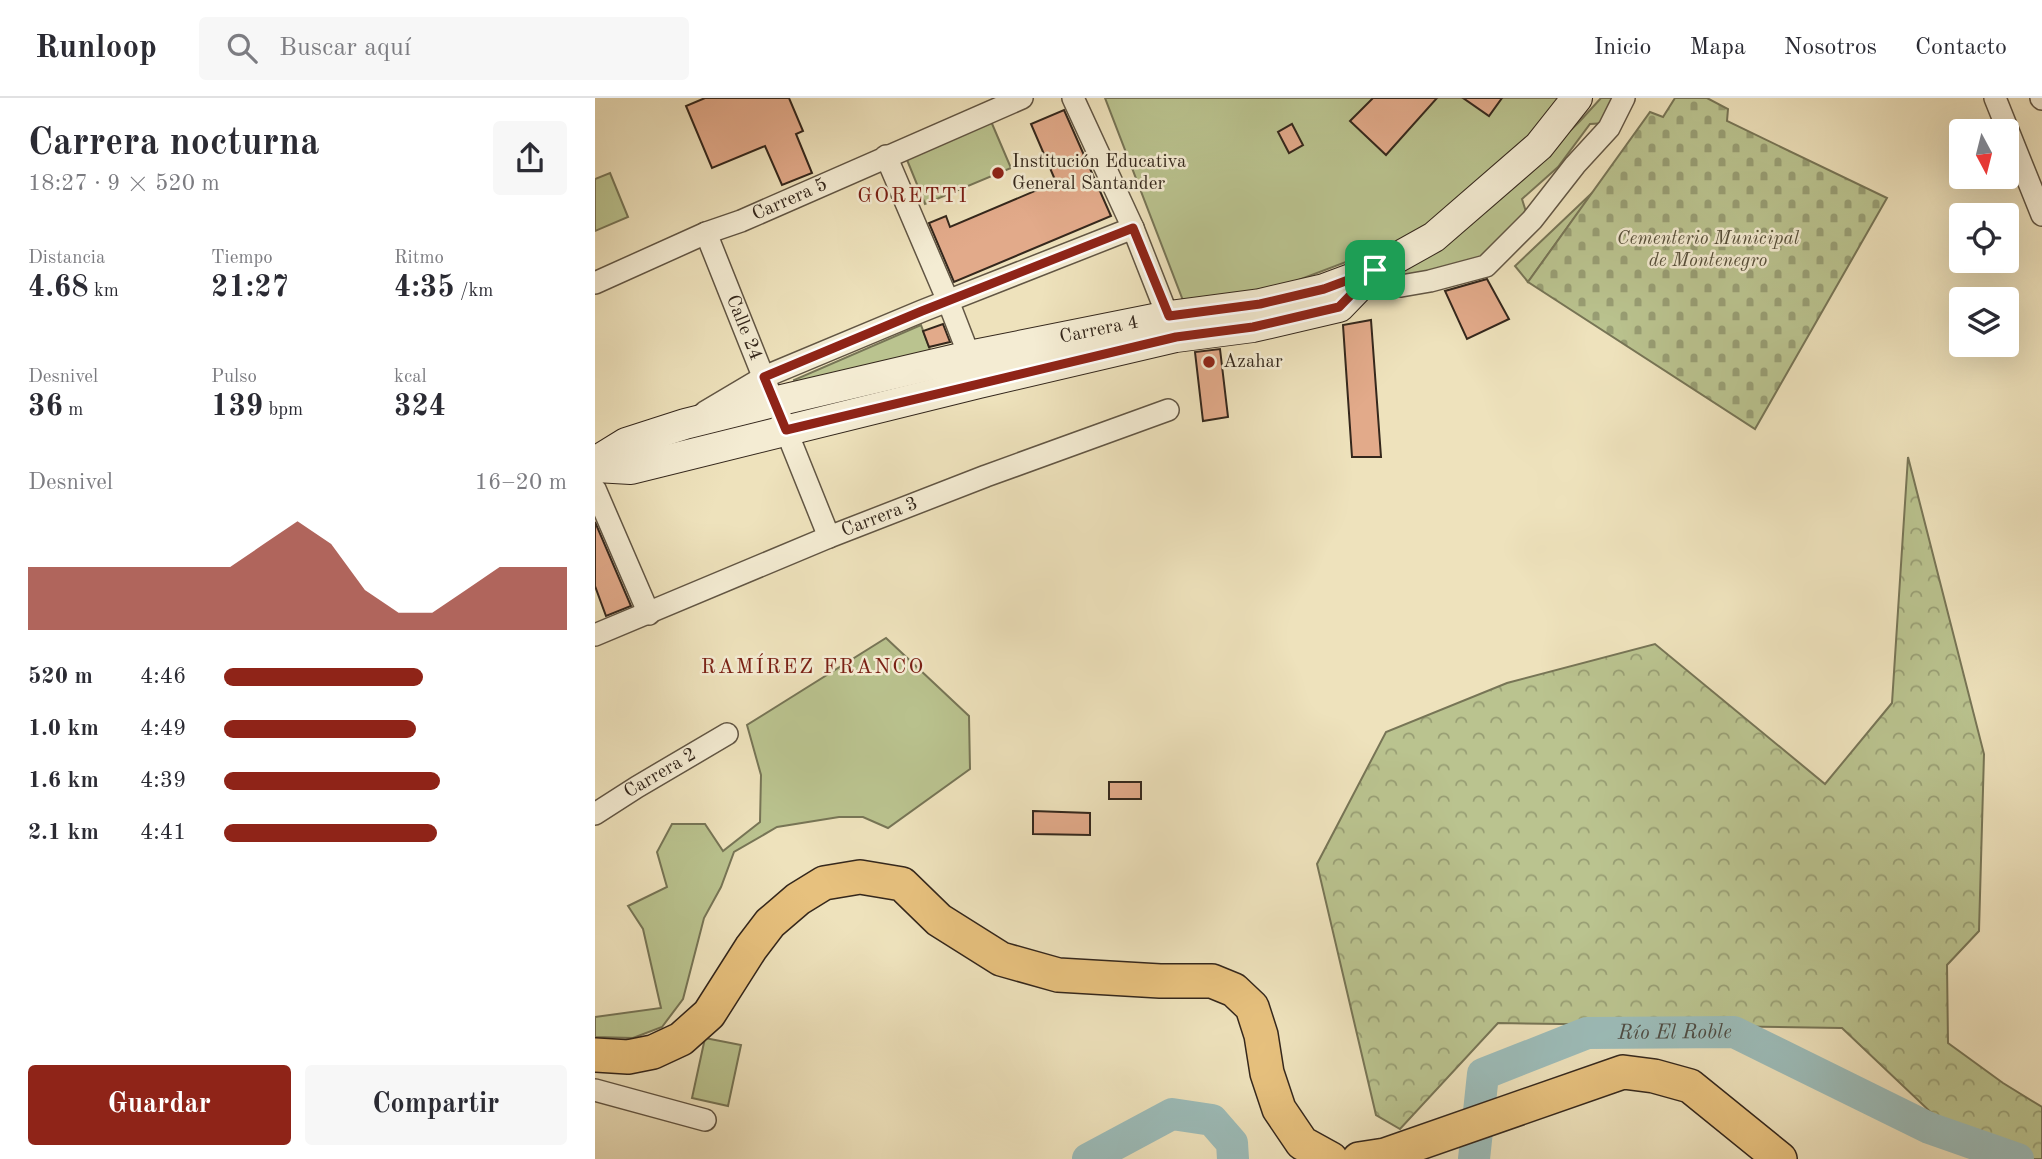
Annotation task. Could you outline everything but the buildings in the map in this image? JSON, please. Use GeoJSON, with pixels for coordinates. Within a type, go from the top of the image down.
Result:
{"type":"FeatureCollection","features":[{"type":"Feature","properties":{"kind":"main road","name":"Carrera 4"},"geometry":{"type":"LineString","coordinates":[[595,467],[631,469],[786,430],[974,369],[1172,327],[1253,327],[1339,307],[1375,270],[1434,237],[1539,146],[1577,98]]}},
{"type":"Feature","properties":{"kind":"main road","name":"Carrera 4"},"geometry":{"type":"LineString","coordinates":[[595,461],[626,443],[685,424],[768,390],[974,369]]}},
{"type":"Feature","properties":{"kind":"main road"},"geometry":{"type":"LineString","coordinates":[[595,1055],[628,1057],[653,1052],[681,1039],[709,1014],[770,923],[798,899],[824,883],[860,877],[902,884],[939,920],[1001,959],[1058,975],[1212,981],[1234,990],[1252,1007],[1261,1035],[1267,1073],[1279,1109],[1302,1143],[1331,1159]]}},
{"type":"Feature","properties":{"kind":"main road"},"geometry":{"type":"LineString","coordinates":[[1377,1158],[1622,1072],[1654,1076],[1690,1086],[1780,1159]]}},
{"type":"Feature","properties":{"kind":"street","name":"Carrera 5"},"geometry":{"type":"LineString","coordinates":[[595,283],[1022,98]]}},
{"type":"Feature","properties":{"kind":"street"},"geometry":{"type":"LineString","coordinates":[[1073,98],[1133,228],[1172,327]]}},
{"type":"Feature","properties":{"kind":"street"},"geometry":{"type":"LineString","coordinates":[[1375,270],[1401,286],[1486,266],[1532,220],[1574,165],[1609,128],[1625,98]]}},
{"type":"Feature","properties":{"kind":"street"},"geometry":{"type":"LineString","coordinates":[[1995,98],[2042,215]]}},
{"type":"Feature","properties":{"kind":"street"},"geometry":{"type":"LineString","coordinates":[[886,156],[974,369]]}},
{"type":"Feature","properties":{"kind":"street","name":"Carrera 4"},"geometry":{"type":"LineString","coordinates":[[768,390],[948,301],[1133,228]]}},
{"type":"Feature","properties":{"kind":"street","name":"Calle 24"},"geometry":{"type":"LineString","coordinates":[[706,233],[829,537]]}},
{"type":"Feature","properties":{"kind":"street","name":"Carrera 3"},"geometry":{"type":"LineString","coordinates":[[595,635],[829,537],[1168,410]]}},
{"type":"Feature","properties":{"kind":"street"},"geometry":{"type":"LineString","coordinates":[[595,489],[649,614]]}},
{"type":"Feature","properties":{"kind":"street","name":"Carrera 2"},"geometry":{"type":"LineString","coordinates":[[595,814],[727,734]]}},
{"type":"Feature","properties":{"kind":"street"},"geometry":{"type":"LineString","coordinates":[[595,1090],[705,1120]]}},
{"type":"Feature","properties":{"kind":"green space"},"geometry":{"type":"Polygon","coordinates":[[[1105,98],[1558,98],[1530,140],[1428,226],[1388,246],[1288,284],[1184,303],[1105,98]]]}},
{"type":"Feature","properties":{"kind":"green space"},"geometry":{"type":"Polygon","coordinates":[[[1601,98],[1622,98],[1607,123],[1590,124],[1558,167],[1522,199],[1527,215],[1478,262],[1405,279],[1397,274],[1519,181],[1601,98]]]}},
{"type":"Feature","properties":{"kind":"green space","name":"Cementerio Municipal de Montenegro"},"geometry":{"type":"Polygon","coordinates":[[[1675,98],[1707,98],[1728,109],[1727,121],[1887,198],[1755,429],[1528,282],[1650,112],[1663,117],[1675,98]]]}},
{"type":"Feature","properties":{"kind":"green space"},"geometry":{"type":"Polygon","coordinates":[[[990,119],[1011,168],[925,204],[905,155],[990,119]]]}},
{"type":"Feature","properties":{"kind":"green space"},"geometry":{"type":"Polygon","coordinates":[[[610,173],[628,217],[595,231],[595,179],[610,173]]]}},
{"type":"Feature","properties":{"kind":"green space"},"geometry":{"type":"Polygon","coordinates":[[[1593,192],[1528,282],[1515,266],[1593,192]]]}},
{"type":"Feature","properties":{"kind":"green space"},"geometry":{"type":"Polygon","coordinates":[[[921,325],[932,355],[797,389],[794,380],[921,325]]]}},
{"type":"Feature","properties":{"kind":"green space"},"geometry":{"type":"Polygon","coordinates":[[[1908,457],[1984,754],[1979,931],[1947,965],[1948,1043],[2003,1083],[2042,1107],[2042,1159],[2002,1159],[1940,1121],[1842,1028],[1498,1023],[1400,1129],[1376,1115],[1317,864],[1386,732],[1507,683],[1655,644],[1825,784],[1892,703],[1908,457]]]}},
{"type":"Feature","properties":{"kind":"green space"},"geometry":{"type":"Polygon","coordinates":[[[886,638],[969,716],[970,769],[888,828],[863,817],[839,817],[777,827],[734,852],[721,887],[704,918],[683,999],[662,1027],[633,1038],[595,1037],[595,1017],[661,1008],[643,929],[628,906],[667,887],[657,852],[672,824],[705,824],[723,851],[760,822],[761,775],[747,725],[886,638]]]}},
{"type":"Feature","properties":{"kind":"green space"},"geometry":{"type":"Polygon","coordinates":[[[705,1038],[741,1045],[728,1106],[692,1098],[705,1038]]]}},
{"type":"Feature","properties":{"kind":"waterway","name":"Río El Roble"},"geometry":{"type":"LineString","coordinates":[[1474,1159],[1483,1074],[1587,1033],[1734,1032],[1929,1128],[2018,1159]]}},
{"type":"Feature","properties":{"kind":"waterway","name":"Río El Roble"},"geometry":{"type":"LineString","coordinates":[[1088,1159],[1172,1114],[1212,1120],[1232,1143],[1233,1159]]}},
{"type":"Feature","properties":{"kind":"place","name":"Institución Educativa General Santander"},"geometry":{"type":"Point","coordinates":[998,173]}},
{"type":"Feature","properties":{"kind":"place","name":"Azahar"},"geometry":{"type":"Point","coordinates":[1209,362]}},
{"type":"Feature","properties":{"kind":"district","name":"GORETTI"},"geometry":{"type":"Point","coordinates":[913,196]}},
{"type":"Feature","properties":{"kind":"district","name":"RAMÍREZ FRANCO"},"geometry":{"type":"Point","coordinates":[813,667]}},
{"type":"Feature","properties":{"kind":"route"},"geometry":{"type":"LineString","coordinates":[[1133,228],[1169,316],[1260,304],[1324,289],[1375,270],[1339,307],[1253,327],[1176,337],[786,430],[764,377],[1133,228]]}}]}
